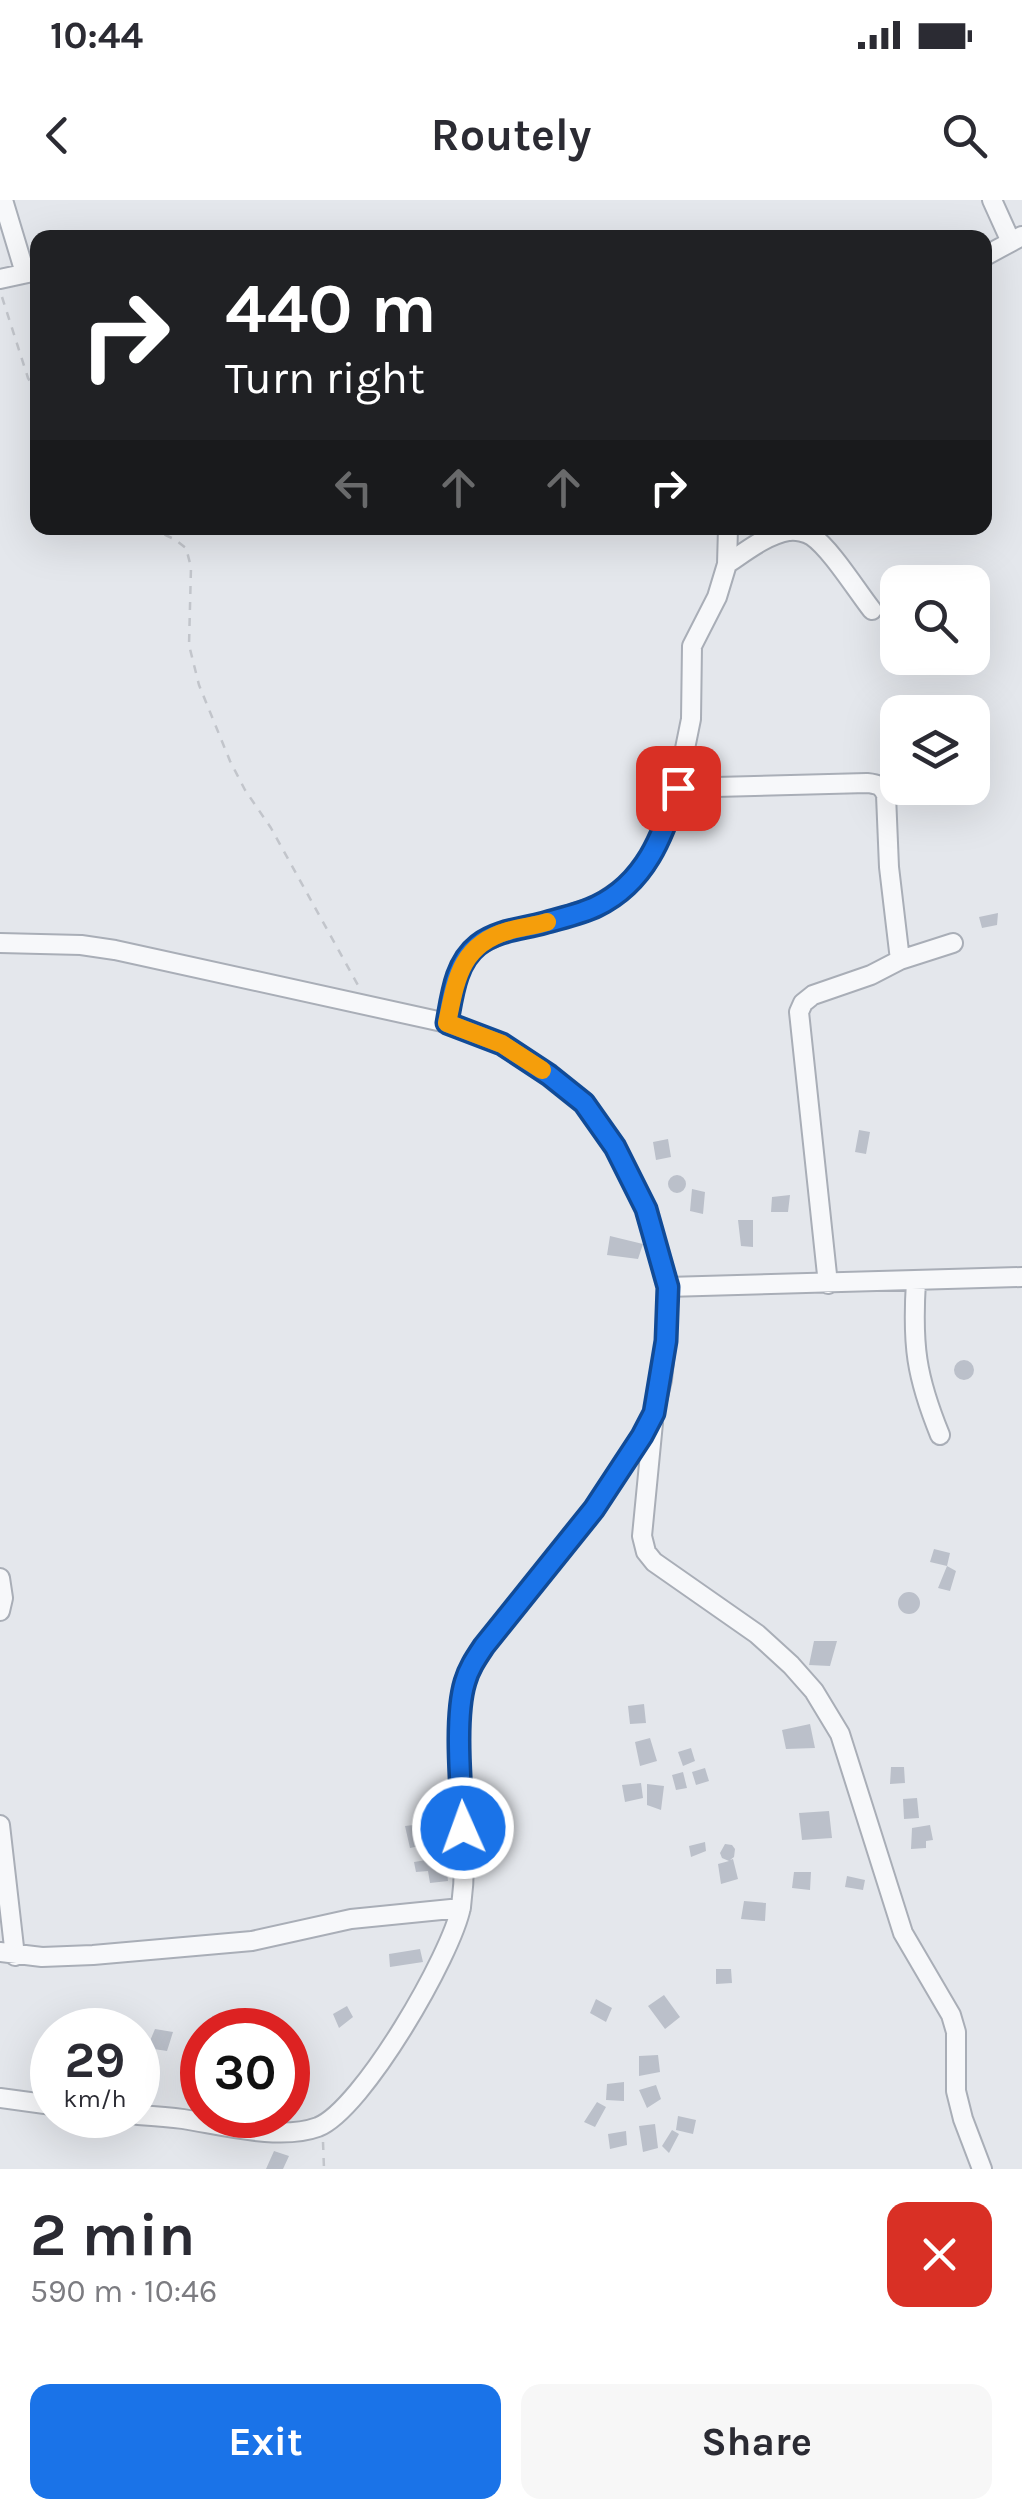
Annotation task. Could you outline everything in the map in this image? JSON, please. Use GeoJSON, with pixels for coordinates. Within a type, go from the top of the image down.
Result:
{"type":"FeatureCollection","features":[{"type":"Feature","properties":{"kind":"street"},"geometry":{"type":"LineString","coordinates":[[3,200],[30,267]]}},
{"type":"Feature","properties":{"kind":"street"},"geometry":{"type":"LineString","coordinates":[[992,200],[1016,239],[992,252]]}},
{"type":"Feature","properties":{"kind":"street"},"geometry":{"type":"LineString","coordinates":[[0,279],[30,272]]}},
{"type":"Feature","properties":{"kind":"street"},"geometry":{"type":"LineString","coordinates":[[447,1023],[456,980],[478,945],[505,932],[596,906],[626,886],[646,866],[678,788],[691,719],[692,646],[718,597],[728,535]]}},
{"type":"Feature","properties":{"kind":"street"},"geometry":{"type":"LineString","coordinates":[[726,564],[778,535]]}},
{"type":"Feature","properties":{"kind":"street"},"geometry":{"type":"LineString","coordinates":[[809,535],[826,550],[872,610]]}},
{"type":"Feature","properties":{"kind":"street"},"geometry":{"type":"LineString","coordinates":[[678,788],[878,784],[886,796],[888,868],[900,960]]}},
{"type":"Feature","properties":{"kind":"street"},"geometry":{"type":"LineString","coordinates":[[0,943],[114,950],[447,1023],[502,1044],[584,1103],[615,1147],[646,1209],[668,1287],[666,1341],[654,1413],[642,1536],[646,1552],[683,1584],[757,1634],[791,1665],[814,1691],[840,1734],[904,1933],[951,2015],[956,2032],[956,2091],[982,2169]]}},
{"type":"Feature","properties":{"kind":"street"},"geometry":{"type":"LineString","coordinates":[[828,1284],[799,1012],[802,1003],[900,960],[953,943]]}},
{"type":"Feature","properties":{"kind":"street"},"geometry":{"type":"LineString","coordinates":[[668,1287],[1022,1276]]}},
{"type":"Feature","properties":{"kind":"street"},"geometry":{"type":"LineString","coordinates":[[916,1281],[917,1363],[940,1435]]}},
{"type":"Feature","properties":{"kind":"street"},"geometry":{"type":"LineString","coordinates":[[160,2117],[256,2132],[296,2131],[320,2126],[345,2108],[371,2077],[444,1954],[460,1908],[464,1862],[460,1724],[463,1686],[470,1667],[594,1509],[654,1413]]}},
{"type":"Feature","properties":{"kind":"street"},"geometry":{"type":"LineString","coordinates":[[0,1578],[0,1611]]}},
{"type":"Feature","properties":{"kind":"street"},"geometry":{"type":"LineString","coordinates":[[0,1826],[8,1954],[42,1958],[252,1941],[351,1920],[460,1908]]}},
{"type":"Feature","properties":{"kind":"street"},"geometry":{"type":"LineString","coordinates":[[0,2098],[30,2102]]}},
{"type":"Feature","properties":{"kind":"path"},"geometry":{"type":"LineString","coordinates":[[0,290],[30,381]]}},
{"type":"Feature","properties":{"kind":"path"},"geometry":{"type":"LineString","coordinates":[[165,535],[186,548],[191,567],[189,645],[199,685],[230,760],[368,1006]]}},
{"type":"Feature","properties":{"kind":"path"},"geometry":{"type":"LineString","coordinates":[[320,2126],[324,2169]]}},
{"type":"Feature","properties":{"kind":"building"},"geometry":{"type":"Polygon","coordinates":[[[998,913],[997,925],[982,928],[979,917],[998,913]]]}},
{"type":"Feature","properties":{"kind":"building"},"geometry":{"type":"Polygon","coordinates":[[[859,1130],[870,1132],[866,1154],[855,1152],[859,1130]]]}},
{"type":"Feature","properties":{"kind":"building"},"geometry":{"type":"Polygon","coordinates":[[[668,1139],[671,1157],[656,1160],[653,1142],[668,1139]]]}},
{"type":"Feature","properties":{"kind":"building"},"geometry":{"type":"Polygon","coordinates":[[[677,1175],[684,1177],[684,1191],[677,1193],[670,1191],[668,1184],[670,1177],[677,1175]]]}},
{"type":"Feature","properties":{"kind":"building"},"geometry":{"type":"Polygon","coordinates":[[[692,1189],[705,1192],[703,1214],[690,1211],[692,1189]]]}},
{"type":"Feature","properties":{"kind":"building"},"geometry":{"type":"Polygon","coordinates":[[[790,1195],[788,1212],[771,1212],[772,1197],[790,1195]]]}},
{"type":"Feature","properties":{"kind":"building"},"geometry":{"type":"Polygon","coordinates":[[[738,1220],[753,1220],[753,1247],[741,1246],[738,1220]]]}},
{"type":"Feature","properties":{"kind":"building"},"geometry":{"type":"Polygon","coordinates":[[[610,1236],[643,1244],[638,1259],[607,1255],[610,1236]]]}},
{"type":"Feature","properties":{"kind":"building"},"geometry":{"type":"Polygon","coordinates":[[[964,1360],[974,1370],[964,1380],[954,1370],[964,1360]]]}},
{"type":"Feature","properties":{"kind":"building"},"geometry":{"type":"Polygon","coordinates":[[[934,1549],[950,1553],[947,1566],[930,1562],[934,1549]]]}},
{"type":"Feature","properties":{"kind":"building"},"geometry":{"type":"Polygon","coordinates":[[[947,1566],[956,1571],[950,1591],[938,1588],[947,1566]]]}},
{"type":"Feature","properties":{"kind":"building"},"geometry":{"type":"Polygon","coordinates":[[[909,1592],[917,1595],[917,1611],[909,1614],[901,1611],[898,1603],[901,1595],[909,1592]]]}},
{"type":"Feature","properties":{"kind":"building"},"geometry":{"type":"Polygon","coordinates":[[[814,1641],[837,1641],[830,1666],[809,1665],[814,1641]]]}},
{"type":"Feature","properties":{"kind":"building"},"geometry":{"type":"Polygon","coordinates":[[[644,1704],[646,1723],[630,1724],[628,1706],[644,1704]]]}},
{"type":"Feature","properties":{"kind":"building"},"geometry":{"type":"Polygon","coordinates":[[[810,1724],[815,1748],[786,1749],[782,1730],[810,1724]]]}},
{"type":"Feature","properties":{"kind":"building"},"geometry":{"type":"Polygon","coordinates":[[[650,1738],[657,1761],[640,1766],[635,1742],[650,1738]]]}},
{"type":"Feature","properties":{"kind":"building"},"geometry":{"type":"Polygon","coordinates":[[[691,1748],[695,1761],[683,1766],[678,1752],[691,1748]]]}},
{"type":"Feature","properties":{"kind":"building"},"geometry":{"type":"Polygon","coordinates":[[[891,1767],[904,1767],[905,1783],[890,1784],[891,1767]]]}},
{"type":"Feature","properties":{"kind":"building"},"geometry":{"type":"Polygon","coordinates":[[[705,1768],[709,1781],[696,1785],[692,1772],[705,1768]]]}},
{"type":"Feature","properties":{"kind":"building"},"geometry":{"type":"Polygon","coordinates":[[[683,1772],[687,1788],[676,1790],[672,1775],[683,1772]]]}},
{"type":"Feature","properties":{"kind":"building"},"geometry":{"type":"Polygon","coordinates":[[[641,1783],[643,1798],[625,1802],[622,1785],[641,1783]]]}},
{"type":"Feature","properties":{"kind":"building"},"geometry":{"type":"Polygon","coordinates":[[[647,1784],[664,1786],[661,1810],[647,1805],[647,1784]]]}},
{"type":"Feature","properties":{"kind":"building"},"geometry":{"type":"Polygon","coordinates":[[[917,1798],[919,1818],[904,1819],[903,1799],[917,1798]]]}},
{"type":"Feature","properties":{"kind":"building"},"geometry":{"type":"Polygon","coordinates":[[[829,1811],[832,1838],[802,1840],[799,1813],[829,1811]]]}},
{"type":"Feature","properties":{"kind":"building"},"geometry":{"type":"Polygon","coordinates":[[[422,1824],[424,1845],[410,1848],[405,1826],[422,1824]]]}},
{"type":"Feature","properties":{"kind":"building"},"geometry":{"type":"Polygon","coordinates":[[[930,1825],[933,1840],[926,1841],[926,1848],[911,1849],[912,1828],[930,1825]]]}},
{"type":"Feature","properties":{"kind":"building"},"geometry":{"type":"Polygon","coordinates":[[[705,1842],[706,1851],[691,1857],[689,1846],[705,1842]]]}},
{"type":"Feature","properties":{"kind":"building"},"geometry":{"type":"Polygon","coordinates":[[[725,1844],[735,1849],[730,1860],[733,1859],[738,1879],[721,1884],[718,1864],[729,1861],[720,1853],[725,1844]]]}},
{"type":"Feature","properties":{"kind":"building"},"geometry":{"type":"Polygon","coordinates":[[[445,1857],[448,1881],[430,1883],[428,1871],[416,1872],[414,1862],[445,1857]]]}},
{"type":"Feature","properties":{"kind":"building"},"geometry":{"type":"Polygon","coordinates":[[[794,1872],[811,1872],[810,1890],[792,1888],[794,1872]]]}},
{"type":"Feature","properties":{"kind":"building"},"geometry":{"type":"Polygon","coordinates":[[[847,1876],[865,1880],[863,1890],[845,1887],[847,1876]]]}},
{"type":"Feature","properties":{"kind":"building"},"geometry":{"type":"Polygon","coordinates":[[[744,1901],[766,1903],[765,1921],[741,1919],[744,1901]]]}},
{"type":"Feature","properties":{"kind":"building"},"geometry":{"type":"Polygon","coordinates":[[[420,1949],[423,1962],[390,1967],[389,1954],[420,1949]]]}},
{"type":"Feature","properties":{"kind":"building"},"geometry":{"type":"Polygon","coordinates":[[[716,1969],[731,1969],[732,1983],[716,1984],[716,1969]]]}},
{"type":"Feature","properties":{"kind":"building"},"geometry":{"type":"Polygon","coordinates":[[[664,1995],[680,2017],[665,2029],[648,2006],[664,1995]]]}},
{"type":"Feature","properties":{"kind":"building"},"geometry":{"type":"Polygon","coordinates":[[[596,1999],[612,2008],[606,2022],[590,2013],[596,1999]]]}},
{"type":"Feature","properties":{"kind":"building"},"geometry":{"type":"Polygon","coordinates":[[[347,2006],[353,2017],[339,2028],[333,2014],[347,2006]]]}},
{"type":"Feature","properties":{"kind":"building"},"geometry":{"type":"Polygon","coordinates":[[[160,2030],[173,2032],[167,2051],[160,2050],[160,2030]]]}},
{"type":"Feature","properties":{"kind":"building"},"geometry":{"type":"Polygon","coordinates":[[[658,2055],[660,2072],[639,2076],[639,2056],[658,2055]]]}},
{"type":"Feature","properties":{"kind":"building"},"geometry":{"type":"Polygon","coordinates":[[[624,2082],[624,2101],[606,2100],[607,2084],[624,2082]]]}},
{"type":"Feature","properties":{"kind":"building"},"geometry":{"type":"Polygon","coordinates":[[[656,2085],[661,2099],[647,2108],[639,2090],[656,2085]]]}},
{"type":"Feature","properties":{"kind":"building"},"geometry":{"type":"Polygon","coordinates":[[[597,2102],[606,2107],[595,2127],[584,2122],[597,2102]]]}},
{"type":"Feature","properties":{"kind":"building"},"geometry":{"type":"Polygon","coordinates":[[[678,2116],[696,2120],[693,2134],[676,2130],[678,2116]]]}},
{"type":"Feature","properties":{"kind":"building"},"geometry":{"type":"Polygon","coordinates":[[[655,2124],[658,2148],[643,2152],[639,2126],[655,2124]]]}},
{"type":"Feature","properties":{"kind":"building"},"geometry":{"type":"Polygon","coordinates":[[[672,2130],[679,2134],[669,2153],[662,2146],[672,2130]]]}},
{"type":"Feature","properties":{"kind":"building"},"geometry":{"type":"Polygon","coordinates":[[[626,2131],[627,2145],[610,2149],[608,2134],[626,2131]]]}},
{"type":"Feature","properties":{"kind":"building"},"geometry":{"type":"Polygon","coordinates":[[[274,2151],[289,2156],[283,2169],[266,2169],[274,2151]]]}},
{"type":"Feature","properties":{"kind":"slow traffic"},"geometry":{"type":"LineString","coordinates":[[542,1070],[502,1044],[447,1023],[456,980],[478,945],[505,932],[547,922]]}},
{"type":"Feature","properties":{"kind":"route"},"geometry":{"type":"LineString","coordinates":[[463,1828],[460,1724],[463,1686],[470,1667],[594,1509],[654,1413],[662,1380],[668,1287],[646,1209],[615,1147],[584,1103],[502,1044],[447,1023],[456,980],[478,945],[505,932],[596,906],[626,886],[646,866],[678,788]]}}]}
